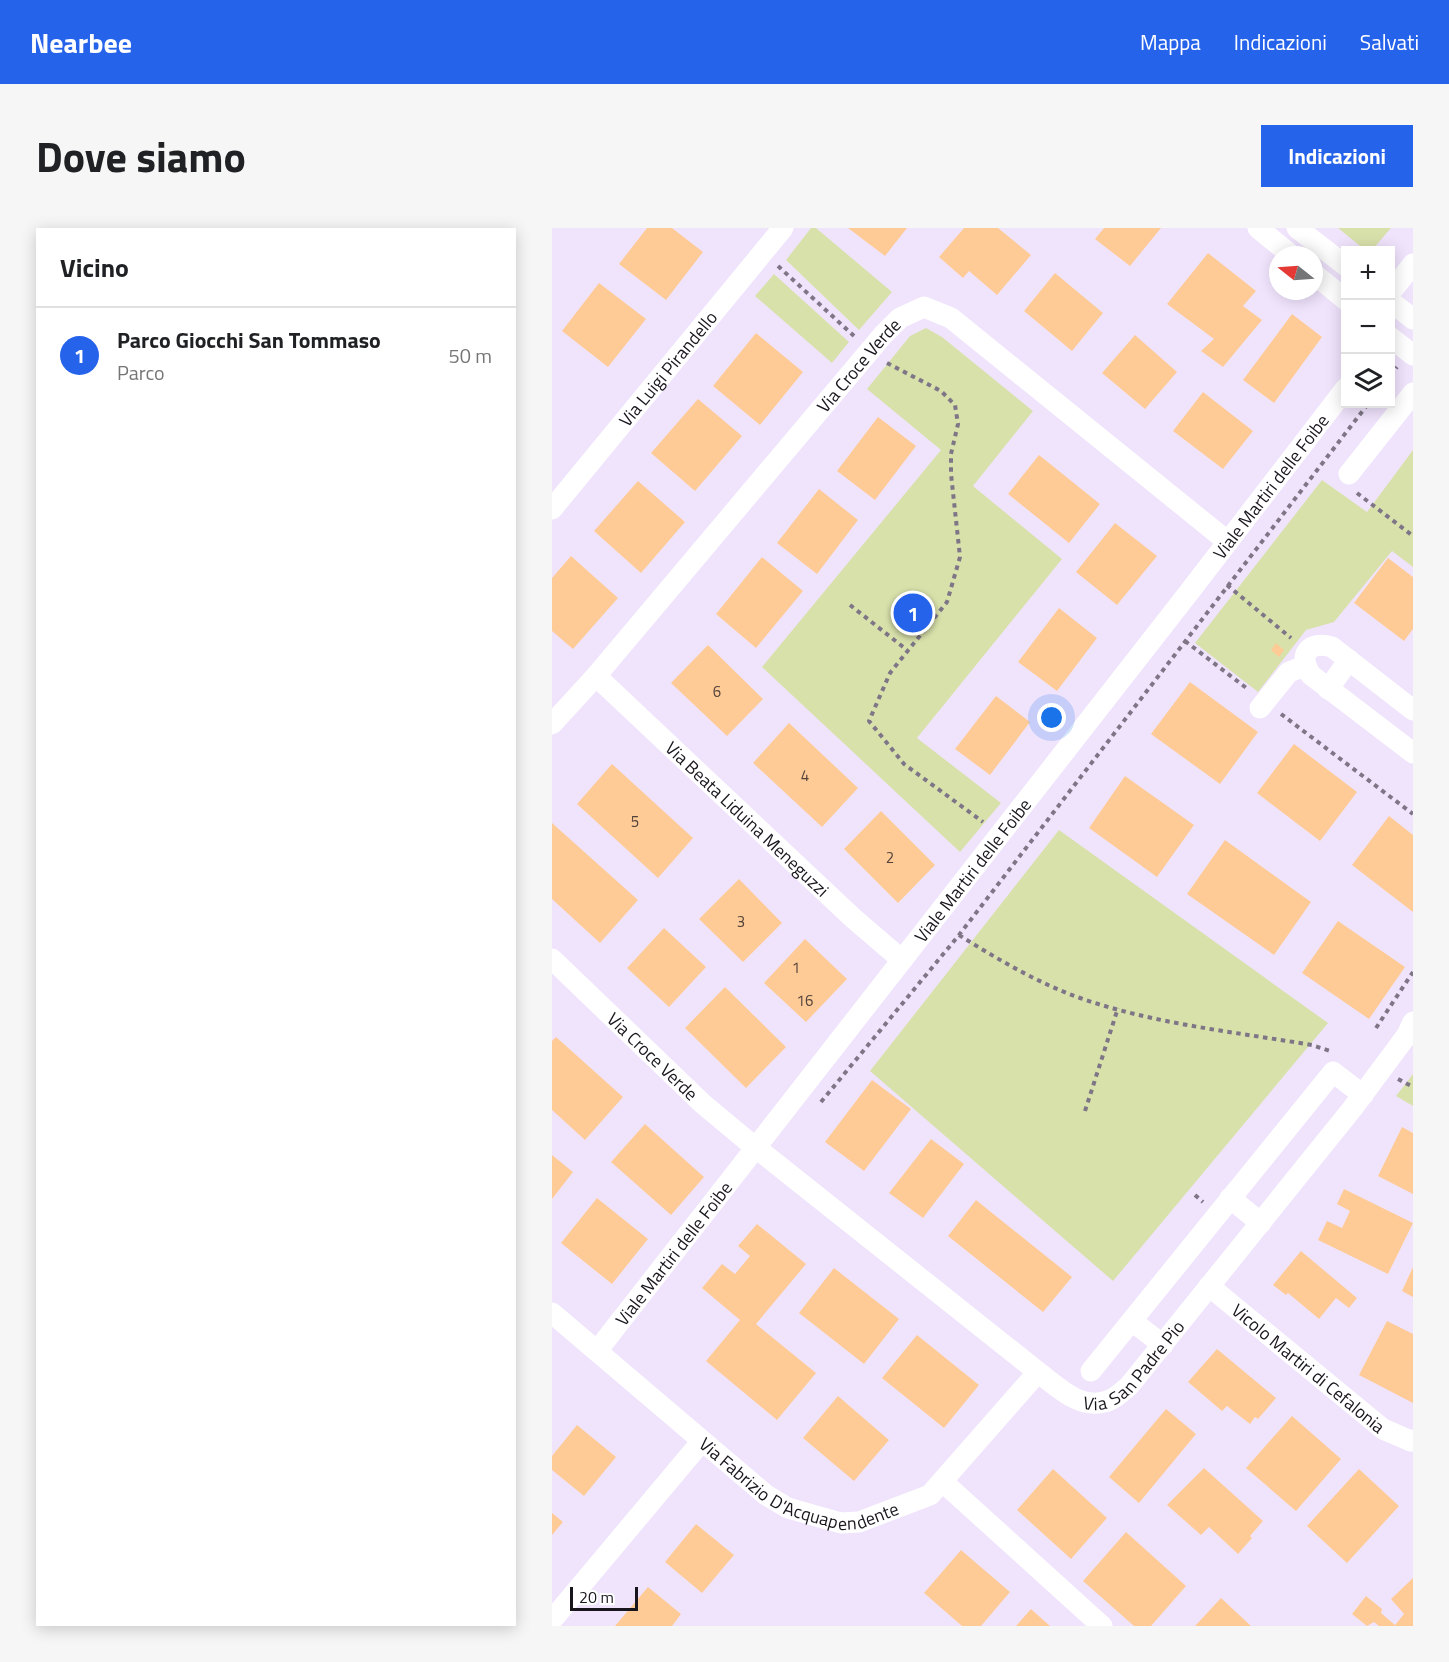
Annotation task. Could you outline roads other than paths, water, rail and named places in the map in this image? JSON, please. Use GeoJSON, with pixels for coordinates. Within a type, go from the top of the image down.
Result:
{"type":"FeatureCollection","features":[{"type":"Feature","properties":{"kind":"street","name":"Via Luigi Pirandello"},"geometry":{"type":"LineString","coordinates":[[552,509],[783,228]]}},
{"type":"Feature","properties":{"kind":"street"},"geometry":{"type":"LineString","coordinates":[[1258,228],[1280,246]]}},
{"type":"Feature","properties":{"kind":"street"},"geometry":{"type":"LineString","coordinates":[[1302,241],[1341,263]]}},
{"type":"Feature","properties":{"kind":"street"},"geometry":{"type":"LineString","coordinates":[[1395,287],[1413,264]]}},
{"type":"Feature","properties":{"kind":"street"},"geometry":{"type":"LineString","coordinates":[[1323,281],[1341,296]]}},
{"type":"Feature","properties":{"kind":"street"},"geometry":{"type":"LineString","coordinates":[[1395,305],[1413,319]]}},
{"type":"Feature","properties":{"kind":"street","name":"Via Croce Verde"},"geometry":{"type":"LineString","coordinates":[[552,724],[596,676],[883,335],[900,318],[924,307],[951,318],[1228,542]]}},
{"type":"Feature","properties":{"kind":"street"},"geometry":{"type":"LineString","coordinates":[[1395,341],[1413,355]]}},
{"type":"Feature","properties":{"kind":"street"},"geometry":{"type":"LineString","coordinates":[[1350,481],[1413,393]]}},
{"type":"Feature","properties":{"kind":"street","name":"Viale Martiri delle Foibe"},"geometry":{"type":"LineString","coordinates":[[597,1351],[1228,542],[1341,394]]}},
{"type":"Feature","properties":{"kind":"street"},"geometry":{"type":"LineString","coordinates":[[1413,710],[1332,647],[1322,644],[1313,646],[1308,651],[1305,666],[1311,675],[1413,753]]}},
{"type":"Feature","properties":{"kind":"street"},"geometry":{"type":"LineString","coordinates":[[1328,689],[1349,660]]}},
{"type":"Feature","properties":{"kind":"street"},"geometry":{"type":"LineString","coordinates":[[1262,705],[1289,672],[1305,666]]}},
{"type":"Feature","properties":{"kind":"street","name":"Via Beata Liduina Meneguzzi"},"geometry":{"type":"LineString","coordinates":[[596,676],[854,918],[902,960]]}},
{"type":"Feature","properties":{"kind":"street","name":"Via Croce Verde"},"geometry":{"type":"LineString","coordinates":[[552,959],[703,1104],[756,1148]]}},
{"type":"Feature","properties":{"kind":"street","name":"Via San Padre Pio"},"geometry":{"type":"LineString","coordinates":[[756,1148],[1038,1372],[1071,1397],[1092,1405],[1111,1400],[1129,1386],[1363,1095],[1407,1035],[1413,1022]]}},
{"type":"Feature","properties":{"kind":"street"},"geometry":{"type":"LineString","coordinates":[[1090,1371],[1333,1072],[1363,1095]]}},
{"type":"Feature","properties":{"kind":"street"},"geometry":{"type":"LineString","coordinates":[[1230,1198],[1261,1223]]}},
{"type":"Feature","properties":{"kind":"street","name":"Vicolo Martiri di Cefalonia"},"geometry":{"type":"LineString","coordinates":[[1209,1286],[1383,1429],[1413,1440]]}},
{"type":"Feature","properties":{"kind":"street","name":"Via Fabrizio D'Acquapendente"},"geometry":{"type":"LineString","coordinates":[[552,1313],[776,1502],[788,1508],[841,1523],[859,1522],[930,1495],[1038,1372]]}},
{"type":"Feature","properties":{"kind":"street"},"geometry":{"type":"LineString","coordinates":[[1132,1321],[1163,1345]]}},
{"type":"Feature","properties":{"kind":"street"},"geometry":{"type":"LineString","coordinates":[[552,1620],[702,1441]]}},
{"type":"Feature","properties":{"kind":"street"},"geometry":{"type":"LineString","coordinates":[[943,1482],[1102,1626]]}},
{"type":"Feature","properties":{"kind":"place","name":"Parco Giocchi San Tommaso"},"geometry":{"type":"Point","coordinates":[913,613]}}]}
